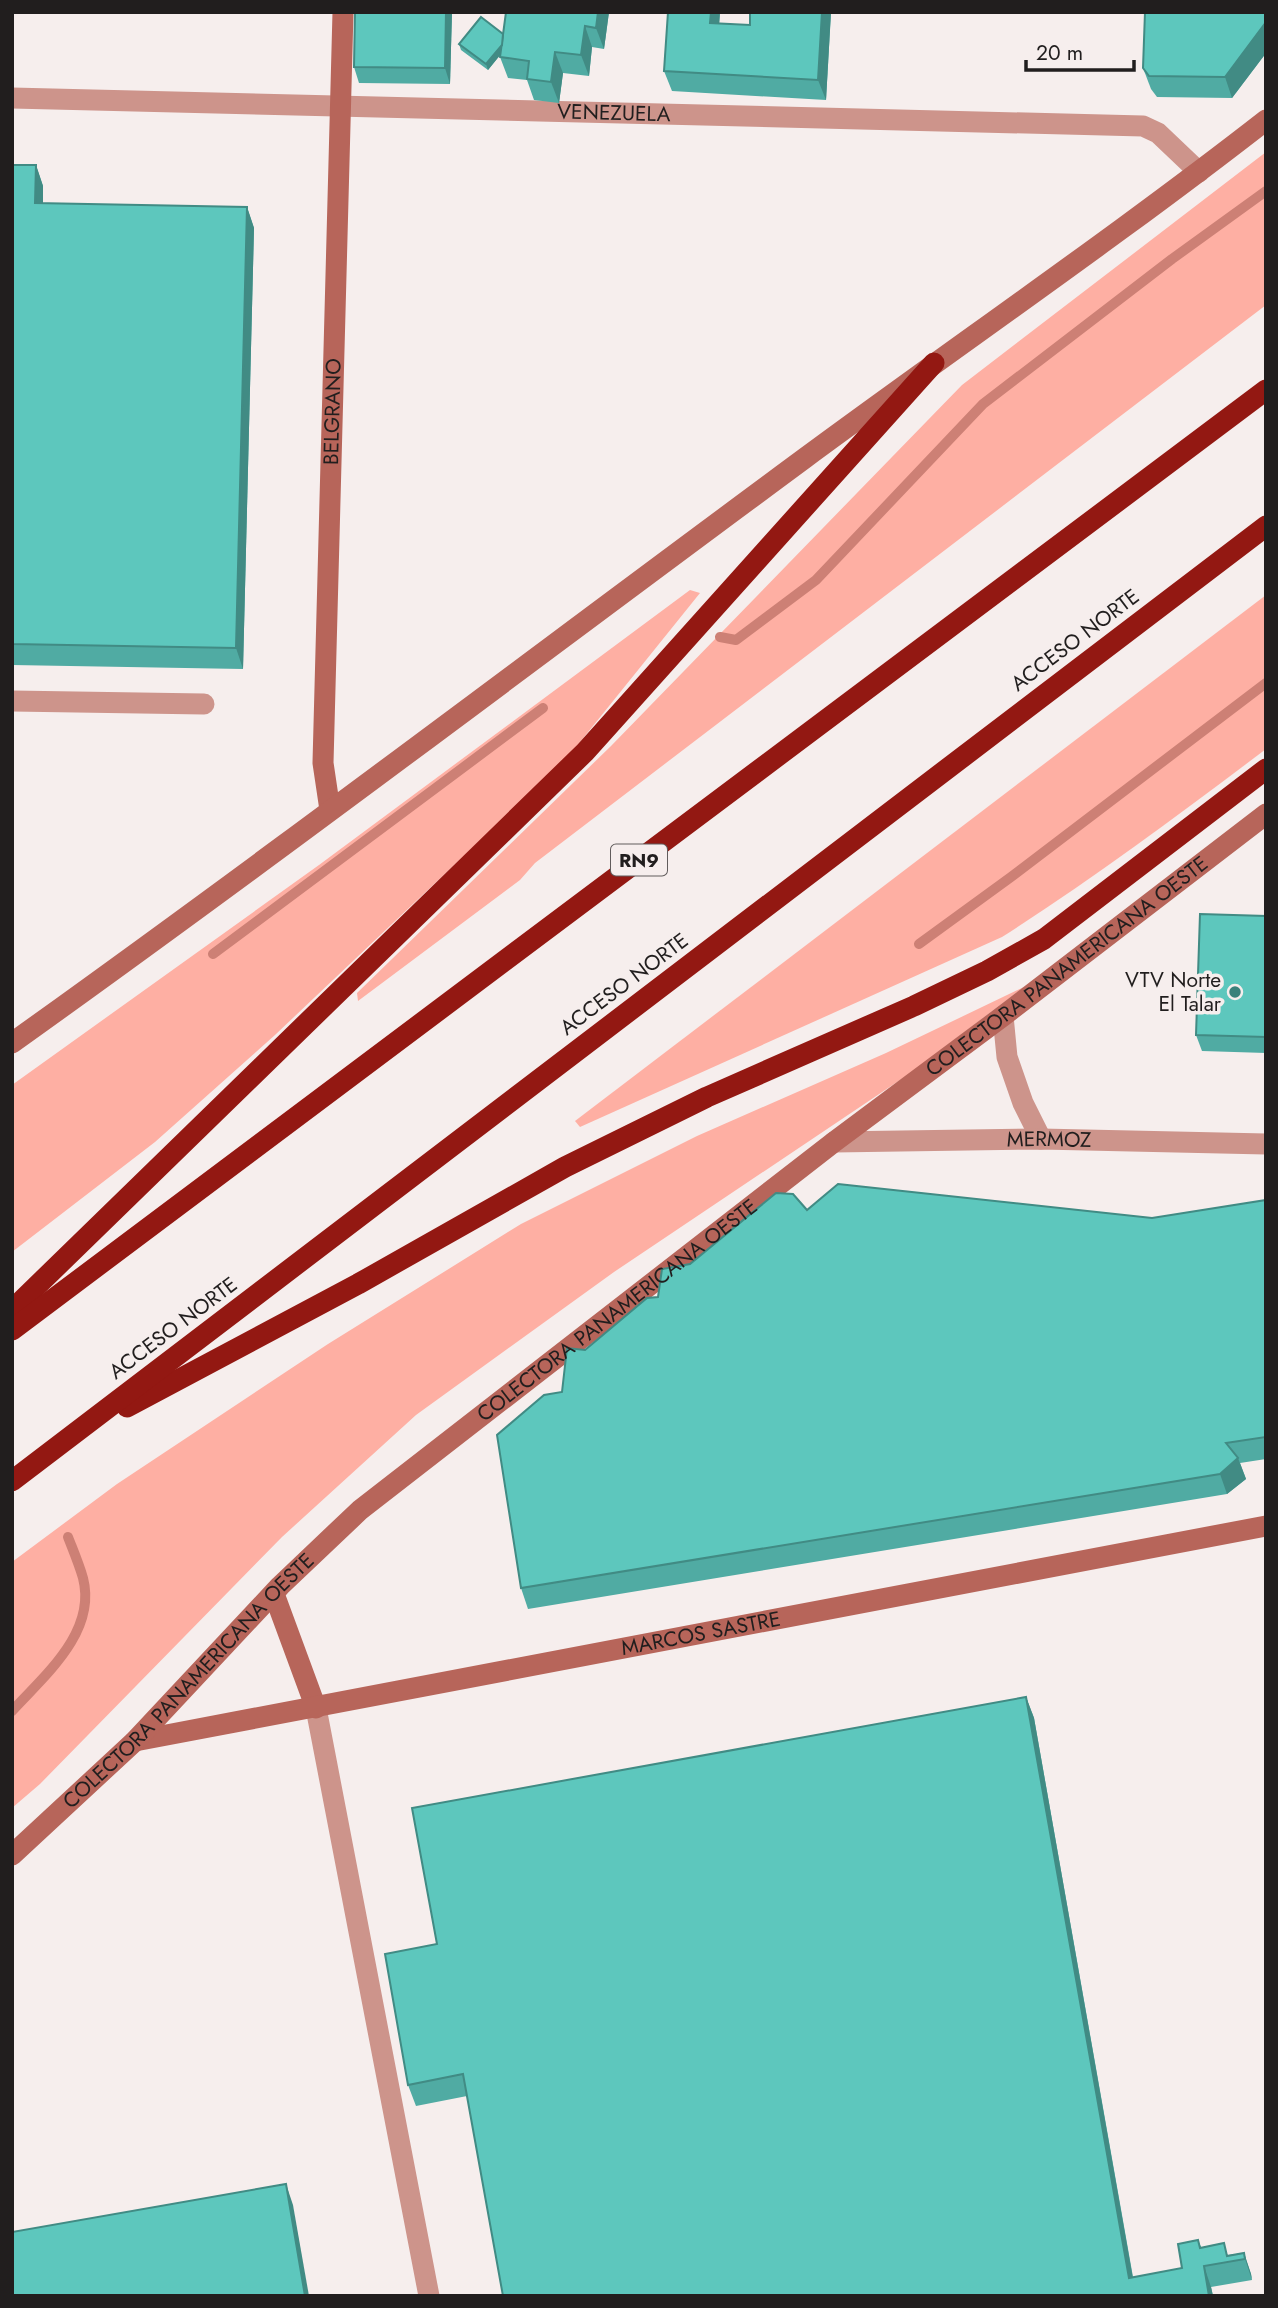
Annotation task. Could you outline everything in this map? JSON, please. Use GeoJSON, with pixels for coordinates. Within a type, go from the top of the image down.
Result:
{"type":"FeatureCollection","features":[{"type":"Feature","properties":{"kind":"highway"},"geometry":{"type":"LineString","coordinates":[[12,1310],[584,752],[934,363]]}},
{"type":"Feature","properties":{"kind":"highway","name":"RN9"},"geometry":{"type":"LineString","coordinates":[[12,1330],[1266,390]]}},
{"type":"Feature","properties":{"kind":"highway","name":"ACCESO NORTE"},"geometry":{"type":"LineString","coordinates":[[12,1481],[1266,526]]}},
{"type":"Feature","properties":{"kind":"highway"},"geometry":{"type":"LineString","coordinates":[[72,1436],[358,1284],[565,1167],[708,1097],[988,971],[1044,939],[1266,769]]}},
{"type":"Feature","properties":{"kind":"street","name":"BELGRANO"},"geometry":{"type":"LineString","coordinates":[[330,810],[323,763],[342,12]]}},
{"type":"Feature","properties":{"kind":"street","name":"VENEZUELA"},"geometry":{"type":"LineString","coordinates":[[12,98],[1143,126],[1158,133],[1199,172]]}},
{"type":"Feature","properties":{"kind":"street"},"geometry":{"type":"LineString","coordinates":[[12,1043],[169,931],[1266,120]]}},
{"type":"Feature","properties":{"kind":"street"},"geometry":{"type":"LineString","coordinates":[[12,701],[204,704]]}},
{"type":"Feature","properties":{"kind":"street","name":"COLECTORA PANAMERICANA OESTE"},"geometry":{"type":"LineString","coordinates":[[12,1855],[135,1741],[274,1594],[360,1510],[834,1142],[1266,814]]}},
{"type":"Feature","properties":{"kind":"street"},"geometry":{"type":"LineString","coordinates":[[1003,1016],[1007,1057],[1023,1102],[1041,1139]]}},
{"type":"Feature","properties":{"kind":"street","name":"MERMOZ"},"geometry":{"type":"LineString","coordinates":[[834,1142],[1041,1139],[1266,1144]]}},
{"type":"Feature","properties":{"kind":"street","name":"MARCOS SASTRE"},"geometry":{"type":"LineString","coordinates":[[135,1741],[1266,1526]]}},
{"type":"Feature","properties":{"kind":"street"},"geometry":{"type":"LineString","coordinates":[[274,1594],[316,1708],[429,2296]]}},
{"type":"Feature","properties":{"kind":"shaded area"},"geometry":{"type":"Polygon","coordinates":[[[1266,152],[1266,305],[535,863],[520,880],[358,1001],[357,993],[611,746],[962,385],[1266,152]]]}},
{"type":"Feature","properties":{"kind":"shaded area"},"geometry":{"type":"Polygon","coordinates":[[[690,590],[700,593],[568,757],[275,1035],[155,1142],[12,1252],[12,1085],[319,865],[690,590]]]}},
{"type":"Feature","properties":{"kind":"shaded area"},"geometry":{"type":"Polygon","coordinates":[[[1266,595],[1266,749],[1103,869],[1002,937],[580,1127],[575,1121],[1266,595]]]}},
{"type":"Feature","properties":{"kind":"shaded area"},"geometry":{"type":"Polygon","coordinates":[[[1024,987],[909,1074],[614,1272],[416,1415],[282,1537],[40,1784],[12,1808],[12,1562],[117,1484],[328,1344],[521,1224],[697,1136],[886,1053],[1024,987]]]}},
{"type":"Feature","properties":{"kind":"building"},"geometry":{"type":"Polygon","coordinates":[[[355,12],[446,12],[445,68],[354,67],[355,12]]]}},
{"type":"Feature","properties":{"kind":"building"},"geometry":{"type":"Polygon","coordinates":[[[506,12],[598,12],[596,28],[585,26],[581,55],[555,52],[551,82],[527,79],[529,61],[500,57],[506,12]]]}},
{"type":"Feature","properties":{"kind":"building"},"geometry":{"type":"Polygon","coordinates":[[[668,12],[711,12],[710,23],[750,25],[750,12],[822,12],[818,80],[664,71],[668,12]]]}},
{"type":"Feature","properties":{"kind":"building"},"geometry":{"type":"Polygon","coordinates":[[[1145,12],[1266,12],[1266,22],[1225,77],[1149,76],[1143,68],[1145,12]]]}},
{"type":"Feature","properties":{"kind":"building"},"geometry":{"type":"Polygon","coordinates":[[[481,17],[503,34],[502,45],[486,64],[459,44],[481,17]]]}},
{"type":"Feature","properties":{"kind":"building"},"geometry":{"type":"Polygon","coordinates":[[[12,165],[36,165],[35,203],[247,207],[236,648],[12,644],[12,165]]]}},
{"type":"Feature","properties":{"kind":"building","name":"VTV Norte El Talar"},"geometry":{"type":"Polygon","coordinates":[[[1200,914],[1266,916],[1266,1037],[1196,1035],[1200,914]]]}},
{"type":"Feature","properties":{"kind":"building"},"geometry":{"type":"Polygon","coordinates":[[[838,1184],[1152,1218],[1266,1200],[1266,1437],[1226,1443],[1238,1458],[1220,1474],[521,1588],[497,1435],[544,1395],[562,1392],[567,1348],[585,1350],[647,1298],[658,1297],[662,1269],[690,1264],[776,1193],[793,1194],[807,1210],[838,1184]]]}},
{"type":"Feature","properties":{"kind":"building"},"geometry":{"type":"Polygon","coordinates":[[[1026,1697],[1129,2278],[1182,2268],[1178,2244],[1198,2240],[1200,2248],[1224,2243],[1227,2256],[1244,2253],[1245,2259],[1204,2266],[1209,2296],[503,2296],[463,2074],[408,2085],[385,1954],[437,1944],[412,1808],[1026,1697]]]}},
{"type":"Feature","properties":{"kind":"building"},"geometry":{"type":"Polygon","coordinates":[[[286,2184],[305,2296],[12,2296],[12,2232],[286,2184]]]}},
{"type":"Feature","properties":{"kind":"waterway"},"geometry":{"type":"LineString","coordinates":[[720,637],[736,640],[816,580],[983,404],[1172,259],[1266,191]]}},
{"type":"Feature","properties":{"kind":"waterway"},"geometry":{"type":"LineString","coordinates":[[919,944],[1266,683]]}},
{"type":"Feature","properties":{"kind":"waterway"},"geometry":{"type":"LineString","coordinates":[[213,954],[543,708]]}},
{"type":"Feature","properties":{"kind":"waterway"},"geometry":{"type":"LineString","coordinates":[[12,1711],[65,1651],[82,1616],[85,1598],[83,1578],[68,1537]]}},
{"type":"Feature","properties":{"kind":"place","name":"VTV Norte El Talar"},"geometry":{"type":"Point","coordinates":[1235,992]}}]}
